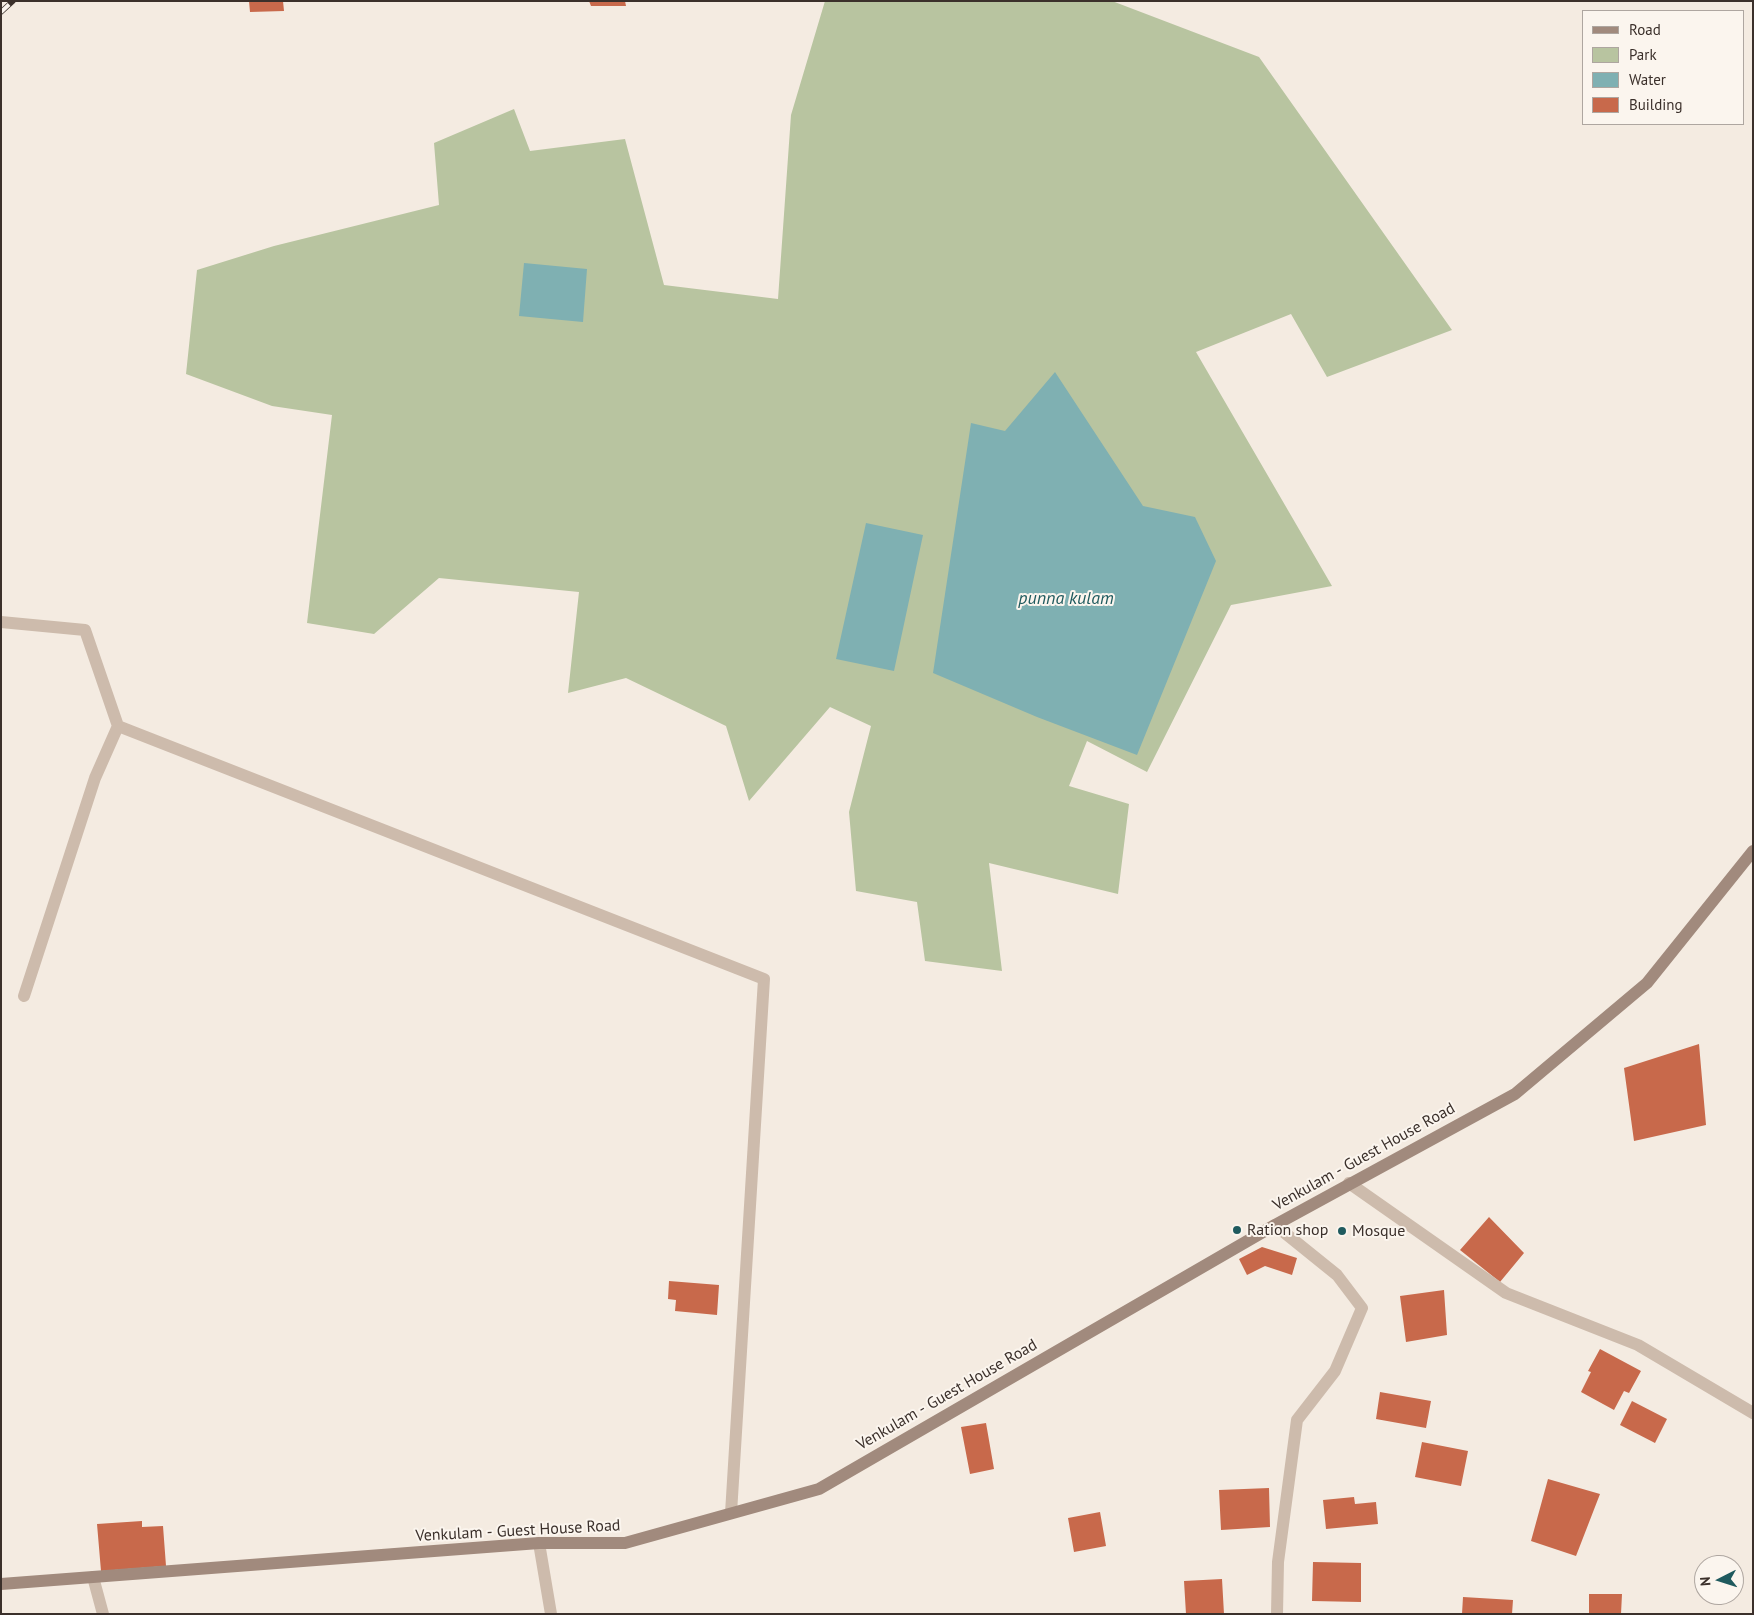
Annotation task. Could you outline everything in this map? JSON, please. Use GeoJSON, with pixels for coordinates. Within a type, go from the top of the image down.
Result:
{"type":"FeatureCollection","features":[{"type":"Feature","properties":{"kind":"main road","name":"Venkulam - Guest House Road"},"geometry":{"type":"LineString","coordinates":[[1,1584],[539,1543],[625,1543],[818,1489],[1349,1183],[1515,1094],[1647,983],[1753,850]]}},
{"type":"Feature","properties":{"kind":"street"},"geometry":{"type":"LineString","coordinates":[[1,622],[85,630],[118,726],[95,778],[24,996]]}},
{"type":"Feature","properties":{"kind":"street"},"geometry":{"type":"LineString","coordinates":[[118,726],[764,978],[731,1514]]}},
{"type":"Feature","properties":{"kind":"street"},"geometry":{"type":"LineString","coordinates":[[1349,1183],[1506,1293],[1638,1346],[1753,1413]]}},
{"type":"Feature","properties":{"kind":"street"},"geometry":{"type":"LineString","coordinates":[[1275,1225],[1338,1275],[1362,1308],[1335,1371],[1298,1420],[1278,1562],[1277,1614]]}},
{"type":"Feature","properties":{"kind":"street"},"geometry":{"type":"LineString","coordinates":[[539,1543],[551,1614]]}},
{"type":"Feature","properties":{"kind":"street"},"geometry":{"type":"LineString","coordinates":[[93,1577],[103,1614]]}},
{"type":"Feature","properties":{"kind":"green space"},"geometry":{"type":"Polygon","coordinates":[[[825,1],[1112,1],[1259,57],[1452,330],[1327,377],[1291,314],[1196,352],[1332,586],[1231,605],[1147,772],[1087,741],[1069,786],[1129,804],[1118,894],[989,863],[1002,971],[925,961],[917,902],[856,891],[849,812],[871,726],[830,707],[749,801],[726,726],[626,678],[568,693],[579,592],[439,578],[374,634],[307,623],[332,415],[272,406],[186,374],[197,270],[274,246],[439,205],[434,143],[514,109],[530,151],[625,139],[664,285],[778,299],[791,115],[825,1]]]}},
{"type":"Feature","properties":{"kind":"water"},"geometry":{"type":"Polygon","coordinates":[[[524,263],[587,269],[583,322],[519,316],[524,263]]]}},
{"type":"Feature","properties":{"kind":"water","name":"punna kulam"},"geometry":{"type":"Polygon","coordinates":[[[1055,372],[1143,506],[1195,517],[1216,561],[1137,755],[1037,717],[933,673],[971,423],[1005,431],[1055,372]]]}},
{"type":"Feature","properties":{"kind":"water"},"geometry":{"type":"Polygon","coordinates":[[[866,523],[923,535],[894,671],[836,659],[866,523]]]}},
{"type":"Feature","properties":{"kind":"building"},"geometry":{"type":"Polygon","coordinates":[[[249,1],[283,1],[284,11],[250,12],[249,1]]]}},
{"type":"Feature","properties":{"kind":"building"},"geometry":{"type":"Polygon","coordinates":[[[589,1],[625,1],[626,6],[591,6],[589,1]]]}},
{"type":"Feature","properties":{"kind":"building"},"geometry":{"type":"Polygon","coordinates":[[[1699,1044],[1706,1125],[1634,1141],[1624,1068],[1699,1044]]]}},
{"type":"Feature","properties":{"kind":"building"},"geometry":{"type":"Polygon","coordinates":[[[1489,1217],[1524,1253],[1500,1282],[1460,1250],[1489,1217]]]}},
{"type":"Feature","properties":{"kind":"building"},"geometry":{"type":"Polygon","coordinates":[[[1262,1247],[1297,1258],[1292,1275],[1265,1266],[1247,1275],[1239,1259],[1262,1247]]]}},
{"type":"Feature","properties":{"kind":"building"},"geometry":{"type":"Polygon","coordinates":[[[669,1281],[719,1285],[717,1315],[675,1311],[676,1300],[668,1299],[669,1281]]]}},
{"type":"Feature","properties":{"kind":"building"},"geometry":{"type":"Polygon","coordinates":[[[1444,1290],[1447,1335],[1406,1342],[1400,1296],[1444,1290]]]}},
{"type":"Feature","properties":{"kind":"building"},"geometry":{"type":"Polygon","coordinates":[[[1600,1349],[1641,1371],[1629,1393],[1624,1391],[1614,1410],[1581,1392],[1591,1372],[1588,1371],[1600,1349]]]}},
{"type":"Feature","properties":{"kind":"building"},"geometry":{"type":"Polygon","coordinates":[[[1380,1392],[1431,1401],[1426,1428],[1376,1419],[1380,1392]]]}},
{"type":"Feature","properties":{"kind":"building"},"geometry":{"type":"Polygon","coordinates":[[[1632,1401],[1667,1419],[1655,1443],[1620,1425],[1632,1401]]]}},
{"type":"Feature","properties":{"kind":"building"},"geometry":{"type":"Polygon","coordinates":[[[986,1423],[994,1469],[970,1474],[961,1427],[986,1423]]]}},
{"type":"Feature","properties":{"kind":"building"},"geometry":{"type":"Polygon","coordinates":[[[1422,1442],[1468,1451],[1461,1486],[1415,1477],[1422,1442]]]}},
{"type":"Feature","properties":{"kind":"building"},"geometry":{"type":"Polygon","coordinates":[[[1548,1479],[1600,1494],[1576,1556],[1531,1541],[1548,1479]]]}},
{"type":"Feature","properties":{"kind":"building"},"geometry":{"type":"Polygon","coordinates":[[[1269,1488],[1270,1527],[1221,1530],[1219,1490],[1269,1488]]]}},
{"type":"Feature","properties":{"kind":"building"},"geometry":{"type":"Polygon","coordinates":[[[1354,1497],[1355,1504],[1376,1502],[1378,1524],[1326,1529],[1323,1500],[1354,1497]]]}},
{"type":"Feature","properties":{"kind":"building"},"geometry":{"type":"Polygon","coordinates":[[[1100,1512],[1106,1546],[1074,1552],[1068,1518],[1100,1512]]]}},
{"type":"Feature","properties":{"kind":"building"},"geometry":{"type":"Polygon","coordinates":[[[142,1521],[142,1527],[163,1526],[166,1566],[101,1571],[97,1524],[142,1521]]]}},
{"type":"Feature","properties":{"kind":"building"},"geometry":{"type":"Polygon","coordinates":[[[1313,1562],[1361,1563],[1361,1602],[1312,1601],[1313,1562]]]}},
{"type":"Feature","properties":{"kind":"building"},"geometry":{"type":"Polygon","coordinates":[[[1222,1579],[1224,1614],[1186,1614],[1184,1581],[1222,1579]]]}},
{"type":"Feature","properties":{"kind":"building"},"geometry":{"type":"Polygon","coordinates":[[[1589,1594],[1622,1594],[1621,1614],[1589,1614],[1589,1594]]]}},
{"type":"Feature","properties":{"kind":"building"},"geometry":{"type":"Polygon","coordinates":[[[1463,1597],[1513,1600],[1512,1614],[1462,1614],[1463,1597]]]}},
{"type":"Feature","properties":{"kind":"railway"},"geometry":{"type":"LineString","coordinates":[[1,12],[13,1]]}},
{"type":"Feature","properties":{"kind":"place","name":"Ration shop"},"geometry":{"type":"Point","coordinates":[1237,1230]}},
{"type":"Feature","properties":{"kind":"place","name":"Mosque"},"geometry":{"type":"Point","coordinates":[1342,1231]}}]}
